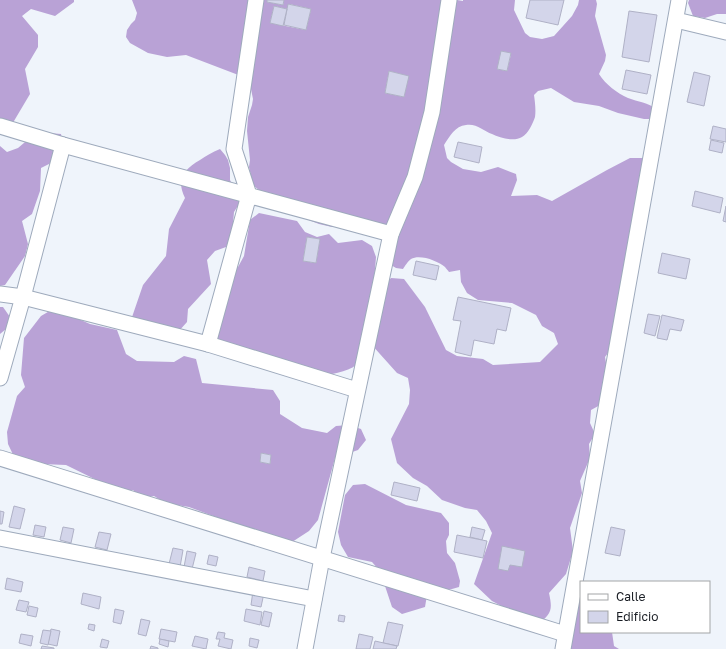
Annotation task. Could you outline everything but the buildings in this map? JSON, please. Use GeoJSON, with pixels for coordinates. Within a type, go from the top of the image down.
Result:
{"type":"FeatureCollection","features":[{"type":"Feature","properties":{"kind":"street"},"geometry":{"type":"LineString","coordinates":[[208,344],[249,195],[234,149],[256,0]]}},
{"type":"Feature","properties":{"kind":"street"},"geometry":{"type":"LineString","coordinates":[[305,649],[322,558],[391,234],[415,177],[432,112],[448,0]]}},
{"type":"Feature","properties":{"kind":"street"},"geometry":{"type":"LineString","coordinates":[[562,649],[679,0]]}},
{"type":"Feature","properties":{"kind":"street"},"geometry":{"type":"LineString","coordinates":[[676,20],[726,32]]}},
{"type":"Feature","properties":{"kind":"street"},"geometry":{"type":"LineString","coordinates":[[0,126],[63,145],[391,234]]}},
{"type":"Feature","properties":{"kind":"street"},"geometry":{"type":"LineString","coordinates":[[0,378],[63,145]]}},
{"type":"Feature","properties":{"kind":"street"},"geometry":{"type":"LineString","coordinates":[[0,294],[23,297],[208,344],[357,390]]}},
{"type":"Feature","properties":{"kind":"street"},"geometry":{"type":"LineString","coordinates":[[0,458],[565,634]]}},
{"type":"Feature","properties":{"kind":"street"},"geometry":{"type":"LineString","coordinates":[[0,538],[314,599]]}},
{"type":"Feature","properties":{"kind":"shaded area"},"geometry":{"type":"Polygon","coordinates":[[[0,0],[74,0],[74,2],[55,16],[31,9],[22,16],[38,35],[38,47],[25,69],[30,94],[11,126],[0,128],[0,0]]]}},
{"type":"Feature","properties":{"kind":"shaded area"},"geometry":{"type":"Polygon","coordinates":[[[132,0],[267,0],[267,2],[283,5],[284,0],[515,0],[514,10],[525,33],[530,37],[542,39],[554,36],[572,16],[579,0],[596,0],[597,4],[595,16],[606,55],[599,74],[608,85],[620,94],[654,107],[657,110],[651,119],[644,119],[618,113],[599,106],[574,102],[551,88],[538,91],[534,95],[535,117],[532,125],[524,136],[515,139],[503,138],[477,126],[466,125],[456,129],[444,145],[447,158],[463,169],[481,172],[498,167],[516,174],[517,180],[511,196],[537,195],[552,201],[630,158],[642,158],[652,181],[633,278],[633,303],[620,337],[605,357],[609,380],[602,404],[591,410],[590,423],[595,434],[589,444],[590,458],[580,481],[582,493],[570,528],[573,551],[566,574],[549,593],[551,604],[550,612],[537,625],[492,601],[474,584],[492,533],[486,521],[477,510],[465,508],[442,500],[427,486],[413,478],[397,463],[391,439],[409,404],[410,390],[408,378],[397,373],[371,344],[383,288],[391,278],[404,279],[425,307],[446,350],[457,356],[483,359],[493,365],[540,362],[558,344],[554,333],[542,326],[536,315],[512,303],[478,300],[467,293],[461,282],[460,270],[449,272],[445,267],[438,263],[419,257],[411,259],[403,269],[396,268],[386,260],[381,240],[376,235],[359,226],[332,227],[319,224],[306,219],[265,195],[254,186],[249,167],[250,160],[247,131],[248,117],[253,99],[250,84],[241,76],[186,55],[167,57],[148,53],[130,43],[126,37],[127,30],[135,20],[137,13],[132,0]],[[289,4],[287,9],[274,6],[270,23],[306,30],[311,9],[289,4]],[[511,54],[497,69],[507,71],[511,54]],[[389,71],[385,93],[404,97],[408,76],[389,71]]]}},
{"type":"Feature","properties":{"kind":"shaded area"},"geometry":{"type":"Polygon","coordinates":[[[689,0],[726,0],[726,14],[717,14],[705,18],[693,16],[688,3],[689,0]]]}},
{"type":"Feature","properties":{"kind":"shaded area"},"geometry":{"type":"Polygon","coordinates":[[[37,132],[61,134],[63,157],[41,168],[40,191],[32,214],[22,221],[28,244],[25,256],[5,285],[0,286],[0,146],[7,152],[18,148],[37,132]]]}},
{"type":"Feature","properties":{"kind":"shaded area"},"geometry":{"type":"Polygon","coordinates":[[[220,149],[228,160],[230,180],[241,201],[234,212],[232,235],[226,247],[215,251],[207,260],[211,284],[188,309],[187,322],[178,332],[131,320],[143,285],[166,256],[169,229],[185,198],[182,191],[181,180],[185,171],[209,154],[220,149]]]}},
{"type":"Feature","properties":{"kind":"shaded area"},"geometry":{"type":"Polygon","coordinates":[[[259,213],[297,221],[305,232],[317,237],[329,234],[338,243],[362,240],[372,246],[376,257],[373,296],[366,331],[360,344],[361,357],[356,365],[343,371],[318,376],[220,347],[216,335],[224,270],[238,267],[244,256],[250,220],[259,213]],[[307,237],[303,261],[316,263],[320,239],[307,237]]]}},
{"type":"Feature","properties":{"kind":"shaded area"},"geometry":{"type":"Polygon","coordinates":[[[0,307],[3,307],[10,317],[6,329],[0,334],[0,307]]]}},
{"type":"Feature","properties":{"kind":"shaded area"},"geometry":{"type":"Polygon","coordinates":[[[53,309],[90,324],[117,330],[126,354],[137,361],[174,362],[184,356],[196,359],[202,383],[273,390],[280,401],[280,414],[302,428],[327,433],[336,426],[349,425],[361,429],[366,440],[358,450],[335,458],[318,520],[309,531],[289,544],[189,507],[165,503],[154,496],[142,498],[133,490],[121,492],[66,465],[17,463],[8,444],[7,432],[17,396],[25,387],[21,375],[24,338],[41,316],[53,309]],[[261,453],[260,462],[270,464],[271,455],[261,453]]]}},
{"type":"Feature","properties":{"kind":"shaded area"},"geometry":{"type":"Polygon","coordinates":[[[365,484],[406,505],[441,513],[449,523],[449,535],[446,541],[447,553],[455,563],[460,581],[459,587],[426,591],[427,595],[425,607],[402,614],[392,607],[380,571],[372,562],[348,557],[341,545],[338,532],[345,495],[353,485],[365,484]]]}},
{"type":"Feature","properties":{"kind":"shaded area"},"geometry":{"type":"Polygon","coordinates":[[[575,581],[580,582],[580,633],[612,633],[614,646],[619,649],[566,649],[564,604],[566,590],[575,581]]]}}]}
